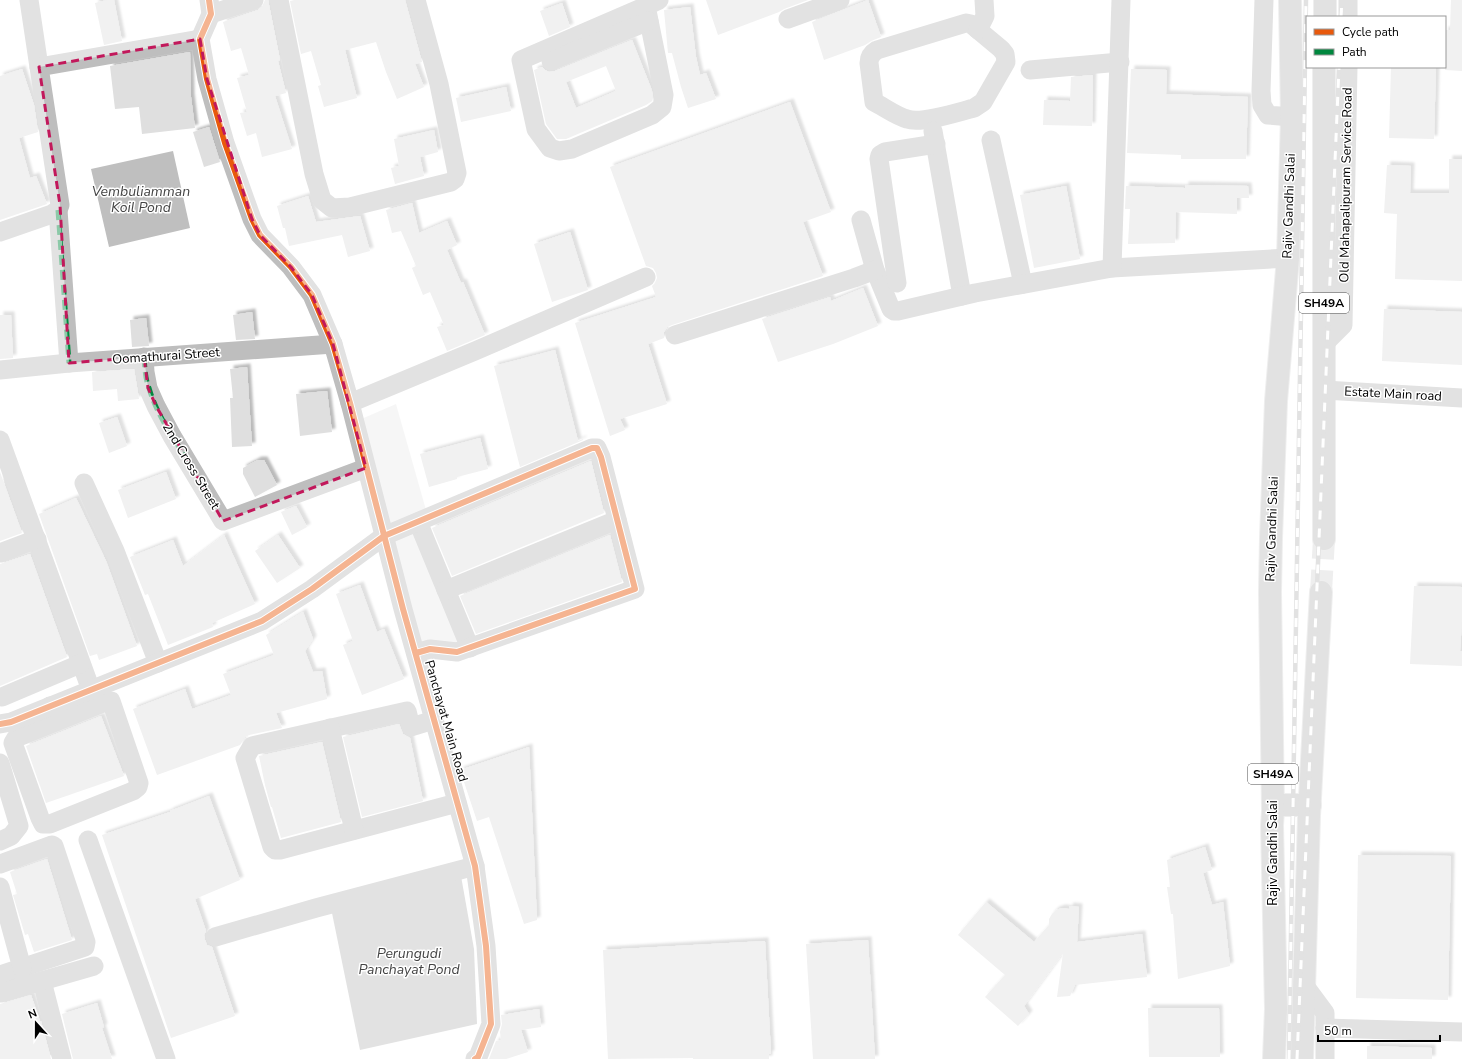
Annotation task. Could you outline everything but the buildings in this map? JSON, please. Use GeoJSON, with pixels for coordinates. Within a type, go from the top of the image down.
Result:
{"type":"FeatureCollection","features":[{"type":"Feature","properties":{"kind":"main road","name":"Rajiv Gandhi Salai"},"geometry":{"type":"LineString","coordinates":[[1274,1059],[1276,1009],[1270,592],[1276,400],[1288,258],[1292,117],[1290,0]]}},
{"type":"Feature","properties":{"kind":"main road"},"geometry":{"type":"LineString","coordinates":[[1325,0],[1325,16]]}},
{"type":"Feature","properties":{"kind":"main road","name":"SH49A"},"geometry":{"type":"LineString","coordinates":[[1324,68],[1324,539]]}},
{"type":"Feature","properties":{"kind":"main road","name":"SH49A"},"geometry":{"type":"LineString","coordinates":[[1302,1059],[1309,810],[1322,592]]}},
{"type":"Feature","properties":{"kind":"main road"},"geometry":{"type":"LineString","coordinates":[[1273,810],[1309,810]]}},
{"type":"Feature","properties":{"kind":"street"},"geometry":{"type":"LineString","coordinates":[[29,0],[59,208],[69,363]]}},
{"type":"Feature","properties":{"kind":"street"},"geometry":{"type":"LineString","coordinates":[[39,67],[200,39],[210,7],[254,0]]}},
{"type":"Feature","properties":{"kind":"street"},"geometry":{"type":"LineString","coordinates":[[280,0],[314,174],[322,200],[332,208],[350,207],[450,182],[455,179],[457,173],[439,84],[416,0]]}},
{"type":"Feature","properties":{"kind":"street"},"geometry":{"type":"LineString","coordinates":[[788,19],[840,0]]}},
{"type":"Feature","properties":{"kind":"street"},"geometry":{"type":"LineString","coordinates":[[978,30],[984,16],[984,0]]}},
{"type":"Feature","properties":{"kind":"street"},"geometry":{"type":"LineString","coordinates":[[1112,268],[1121,0]]}},
{"type":"Feature","properties":{"kind":"street"},"geometry":{"type":"LineString","coordinates":[[1264,0],[1261,91],[1262,105],[1268,115],[1292,117]]}},
{"type":"Feature","properties":{"kind":"street"},"geometry":{"type":"LineString","coordinates":[[1348,0],[1348,16]]}},
{"type":"Feature","properties":{"kind":"street"},"geometry":{"type":"LineString","coordinates":[[651,9],[664,95],[662,107],[652,115],[572,149],[560,150],[550,148],[536,129],[522,66],[651,9]]}},
{"type":"Feature","properties":{"kind":"street"},"geometry":{"type":"LineString","coordinates":[[966,23],[971,24],[1001,48],[1005,54],[1006,62],[980,106],[931,118],[913,120],[906,119],[874,102],[869,59],[877,50],[966,23]]}},
{"type":"Feature","properties":{"kind":"street","name":"Panchayat Main Road"},"geometry":{"type":"LineString","coordinates":[[200,39],[207,79],[225,143],[252,219],[260,235],[291,267],[312,295],[333,344],[434,720],[475,866],[486,946],[491,1024],[478,1057],[475,1059]]}},
{"type":"Feature","properties":{"kind":"street"},"geometry":{"type":"LineString","coordinates":[[1030,70],[1120,62]]}},
{"type":"Feature","properties":{"kind":"street","name":"Old Mahapalipuram Service Road"},"geometry":{"type":"LineString","coordinates":[[1324,344],[1343,325],[1348,68]]}},
{"type":"Feature","properties":{"kind":"street"},"geometry":{"type":"LineString","coordinates":[[931,118],[962,296]]}},
{"type":"Feature","properties":{"kind":"street"},"geometry":{"type":"LineString","coordinates":[[991,140],[1022,284]]}},
{"type":"Feature","properties":{"kind":"street"},"geometry":{"type":"LineString","coordinates":[[897,283],[878,159],[880,155],[885,152],[936,144]]}},
{"type":"Feature","properties":{"kind":"street"},"geometry":{"type":"LineString","coordinates":[[0,232],[48,215],[59,208]]}},
{"type":"Feature","properties":{"kind":"street"},"geometry":{"type":"LineString","coordinates":[[860,220],[875,270],[891,309],[894,311],[905,310],[962,296],[1022,284],[1112,268],[1288,258]]}},
{"type":"Feature","properties":{"kind":"street"},"geometry":{"type":"LineString","coordinates":[[675,335],[846,281],[875,270]]}},
{"type":"Feature","properties":{"kind":"street"},"geometry":{"type":"LineString","coordinates":[[350,403],[646,277]]}},
{"type":"Feature","properties":{"kind":"street","name":"Oomathurai Street"},"geometry":{"type":"LineString","coordinates":[[0,370],[69,363],[333,344]]}},
{"type":"Feature","properties":{"kind":"street","name":"2nd Cross Street"},"geometry":{"type":"LineString","coordinates":[[144,358],[148,388],[156,406],[172,436],[223,520],[366,468]]}},
{"type":"Feature","properties":{"kind":"street","name":"Estate Main road"},"geometry":{"type":"LineString","coordinates":[[1324,390],[1462,398]]}},
{"type":"Feature","properties":{"kind":"street"},"geometry":{"type":"LineString","coordinates":[[0,440],[37,539],[80,664],[91,690]]}},
{"type":"Feature","properties":{"kind":"street"},"geometry":{"type":"LineString","coordinates":[[80,664],[1,694],[9,722],[53,714],[111,701],[139,782],[138,787],[133,791],[50,824],[43,824],[13,743],[16,738],[53,714],[91,690],[262,621],[312,589],[384,536],[592,448],[597,448],[601,457],[636,589],[457,652],[430,649],[416,653]]}},
{"type":"Feature","properties":{"kind":"street"},"geometry":{"type":"LineString","coordinates":[[84,483],[115,551],[158,663]]}},
{"type":"Feature","properties":{"kind":"street"},"geometry":{"type":"LineString","coordinates":[[446,590],[617,520]]}},
{"type":"Feature","properties":{"kind":"street"},"geometry":{"type":"LineString","coordinates":[[418,522],[470,648]]}},
{"type":"Feature","properties":{"kind":"street"},"geometry":{"type":"LineString","coordinates":[[0,553],[37,539]]}},
{"type":"Feature","properties":{"kind":"street"},"geometry":{"type":"LineString","coordinates":[[434,720],[411,727],[407,711],[252,746],[245,758],[272,847],[275,850],[280,850],[457,803]]}},
{"type":"Feature","properties":{"kind":"street"},"geometry":{"type":"LineString","coordinates":[[330,728],[354,830]]}},
{"type":"Feature","properties":{"kind":"street"},"geometry":{"type":"LineString","coordinates":[[0,763],[19,826],[11,836],[0,841]]}},
{"type":"Feature","properties":{"kind":"street"},"geometry":{"type":"LineString","coordinates":[[88,840],[166,1059]]}},
{"type":"Feature","properties":{"kind":"street"},"geometry":{"type":"LineString","coordinates":[[0,864],[52,845],[54,846],[86,942],[85,947],[0,975]]}},
{"type":"Feature","properties":{"kind":"street"},"geometry":{"type":"LineString","coordinates":[[215,937],[316,908],[475,866]]}},
{"type":"Feature","properties":{"kind":"street"},"geometry":{"type":"LineString","coordinates":[[0,887],[22,968]]}},
{"type":"Feature","properties":{"kind":"street"},"geometry":{"type":"LineString","coordinates":[[0,993],[94,966]]}},
{"type":"Feature","properties":{"kind":"street"},"geometry":{"type":"LineString","coordinates":[[42,981],[62,1059]]}},
{"type":"Feature","properties":{"kind":"street"},"geometry":{"type":"LineString","coordinates":[[1305,986],[1325,1013],[1325,1059]]}},
{"type":"Feature","properties":{"kind":"street"},"geometry":{"type":"LineString","coordinates":[[1325,1028],[1462,1032]]}},
{"type":"Feature","properties":{"kind":"street"},"geometry":{"type":"LineString","coordinates":[[1265,1059],[1275,1033]]}},
{"type":"Feature","properties":{"kind":"highlighted area"},"geometry":{"type":"Polygon","coordinates":[[[200,39],[207,79],[252,219],[260,235],[291,267],[312,295],[333,344],[366,468],[223,521],[156,406],[148,388],[144,357],[69,363],[60,205],[39,67],[200,39]]]}},
{"type":"Feature","properties":{"kind":"shaded area"},"geometry":{"type":"Polygon","coordinates":[[[396,404],[464,644],[426,657],[359,420],[396,404]]]}},
{"type":"Feature","properties":{"kind":"water","name":"Vembuliamman Koil Pond"},"geometry":{"type":"Polygon","coordinates":[[[173,151],[190,228],[109,247],[91,169],[173,151]]]}},
{"type":"Feature","properties":{"kind":"water","name":"Perungudi Panchayat Pond"},"geometry":{"type":"Polygon","coordinates":[[[461,876],[474,949],[477,1024],[360,1050],[332,913],[461,876]]]}},
{"type":"Feature","properties":{"kind":"tunnel"},"geometry":{"type":"LineString","coordinates":[[1321,592],[1324,539]]}},
{"type":"Feature","properties":{"kind":"railway"},"geometry":{"type":"LineString","coordinates":[[1289,1059],[1306,0]]}},
{"type":"Feature","properties":{"kind":"railway"},"geometry":{"type":"LineString","coordinates":[[1341,16],[1342,0]]}},
{"type":"Feature","properties":{"kind":"railway"},"geometry":{"type":"LineString","coordinates":[[1297,1059],[1339,68]]}},
{"type":"Feature","properties":{"kind":"marked path"},"geometry":{"type":"LineString","coordinates":[[58,210],[69,363]]}},
{"type":"Feature","properties":{"kind":"marked path"},"geometry":{"type":"LineString","coordinates":[[144,357],[145,373],[152,398],[167,428],[190,464]]}},
{"type":"Feature","properties":{"kind":"cycle path"},"geometry":{"type":"LineString","coordinates":[[209,0],[211,14],[200,39],[207,79],[225,143],[252,219],[260,235],[291,267],[312,295],[333,344],[350,403],[403,609],[475,866],[486,946],[491,1024],[478,1057],[475,1059]]}},
{"type":"Feature","properties":{"kind":"cycle path"},"geometry":{"type":"LineString","coordinates":[[0,724],[11,722],[262,621],[312,589],[384,536],[592,448],[597,448],[601,457],[635,589],[457,652],[430,649],[416,653]]}}]}
